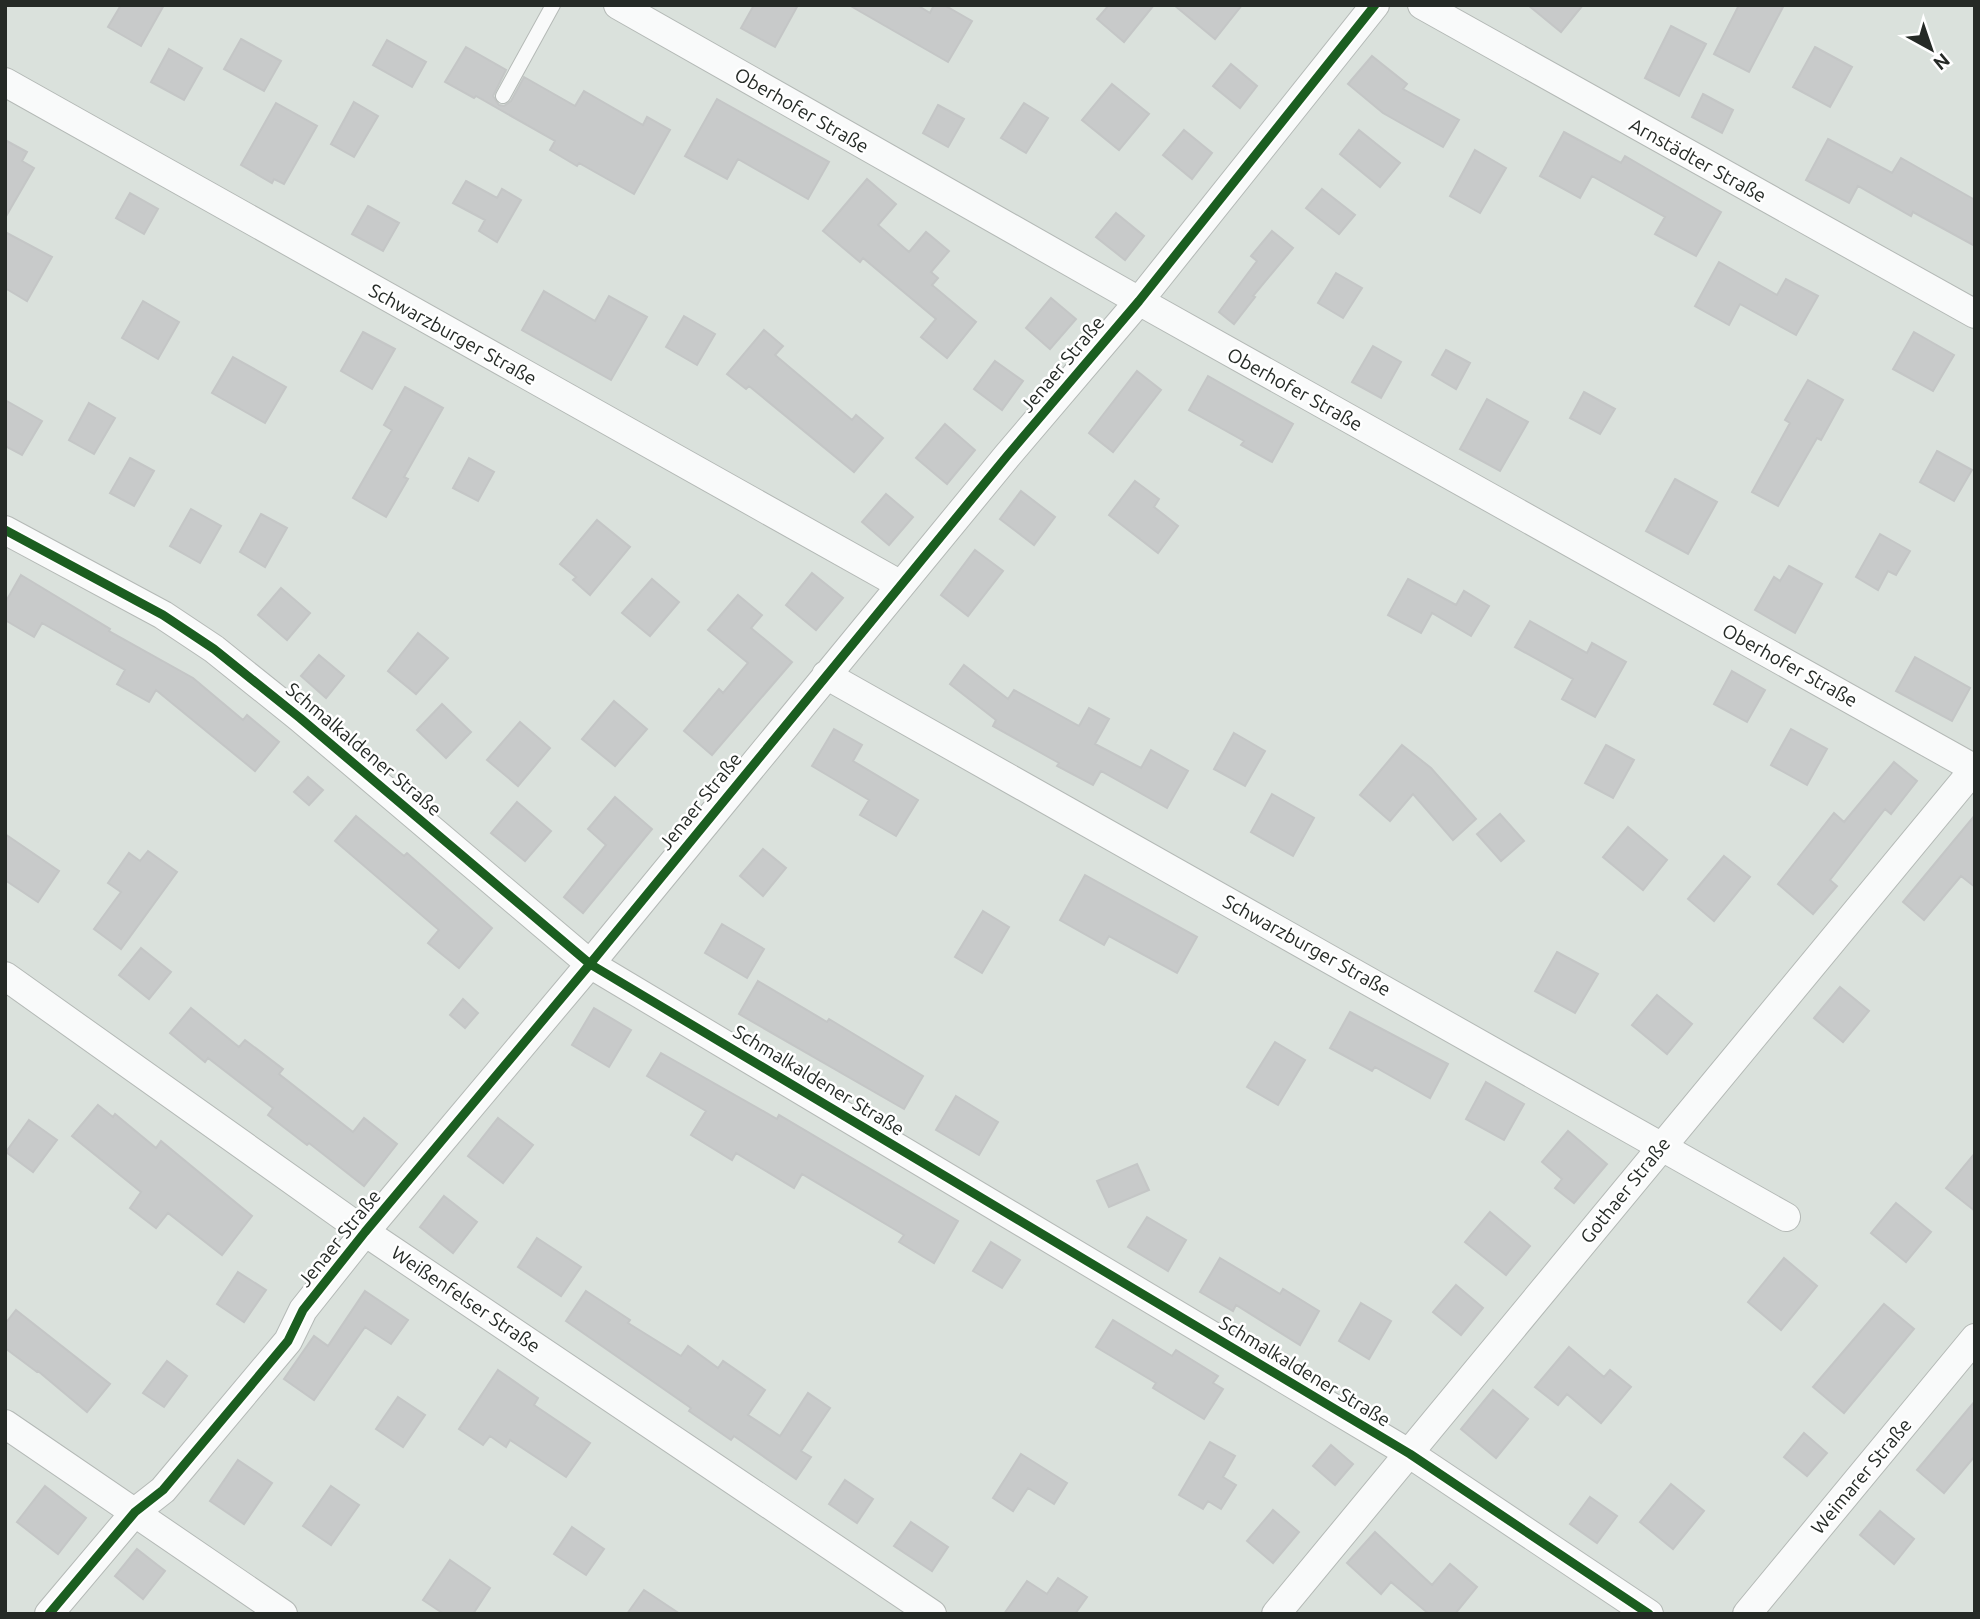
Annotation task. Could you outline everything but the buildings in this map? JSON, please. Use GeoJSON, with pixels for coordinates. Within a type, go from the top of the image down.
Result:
{"type":"FeatureCollection","features":[{"type":"Feature","properties":{"kind":"street","name":"Oberhofer Straße"},"geometry":{"type":"LineString","coordinates":[[618,5],[1139,301],[1975,768]]}},
{"type":"Feature","properties":{"kind":"street","name":"Jenaer Straße"},"geometry":{"type":"LineString","coordinates":[[49,1614],[135,1512],[163,1490],[288,1341],[303,1310],[365,1231],[590,964],[1007,456],[1139,301],[1375,5]]}},
{"type":"Feature","properties":{"kind":"street","name":"Arnstädter Straße"},"geometry":{"type":"LineString","coordinates":[[1422,5],[1975,314]]}},
{"type":"Feature","properties":{"kind":"street","name":"Schwarzburger Straße"},"geometry":{"type":"LineString","coordinates":[[5,82],[901,585]]}},
{"type":"Feature","properties":{"kind":"street","name":"Schmalkaldener Straße"},"geometry":{"type":"LineString","coordinates":[[5,530],[163,615],[214,649],[300,718],[590,964],[1410,1454],[1649,1614]]}},
{"type":"Feature","properties":{"kind":"street","name":"Schwarzburger Straße"},"geometry":{"type":"LineString","coordinates":[[826,675],[1786,1217]]}},
{"type":"Feature","properties":{"kind":"street","name":"Gothaer Straße"},"geometry":{"type":"LineString","coordinates":[[1276,1614],[1975,768]]}},
{"type":"Feature","properties":{"kind":"street","name":"Weißenfelser Straße"},"geometry":{"type":"LineString","coordinates":[[5,976],[365,1231],[932,1614]]}},
{"type":"Feature","properties":{"kind":"street","name":"Weimarer Straße"},"geometry":{"type":"LineString","coordinates":[[1747,1614],[1975,1338]]}},
{"type":"Feature","properties":{"kind":"street"},"geometry":{"type":"LineString","coordinates":[[5,1424],[283,1614]]}},
{"type":"Feature","properties":{"kind":"lane"},"geometry":{"type":"LineString","coordinates":[[503,96],[553,5]]}},
{"type":"Feature","properties":{"kind":"cycle path"},"geometry":{"type":"LineString","coordinates":[[49,1614],[135,1512],[163,1490],[288,1341],[303,1310],[365,1232],[590,964],[1007,456],[1139,301],[1375,5]]}},
{"type":"Feature","properties":{"kind":"cycle path"},"geometry":{"type":"LineString","coordinates":[[5,530],[163,615],[214,649],[300,718],[590,964],[1410,1454],[1649,1614]]}}]}
